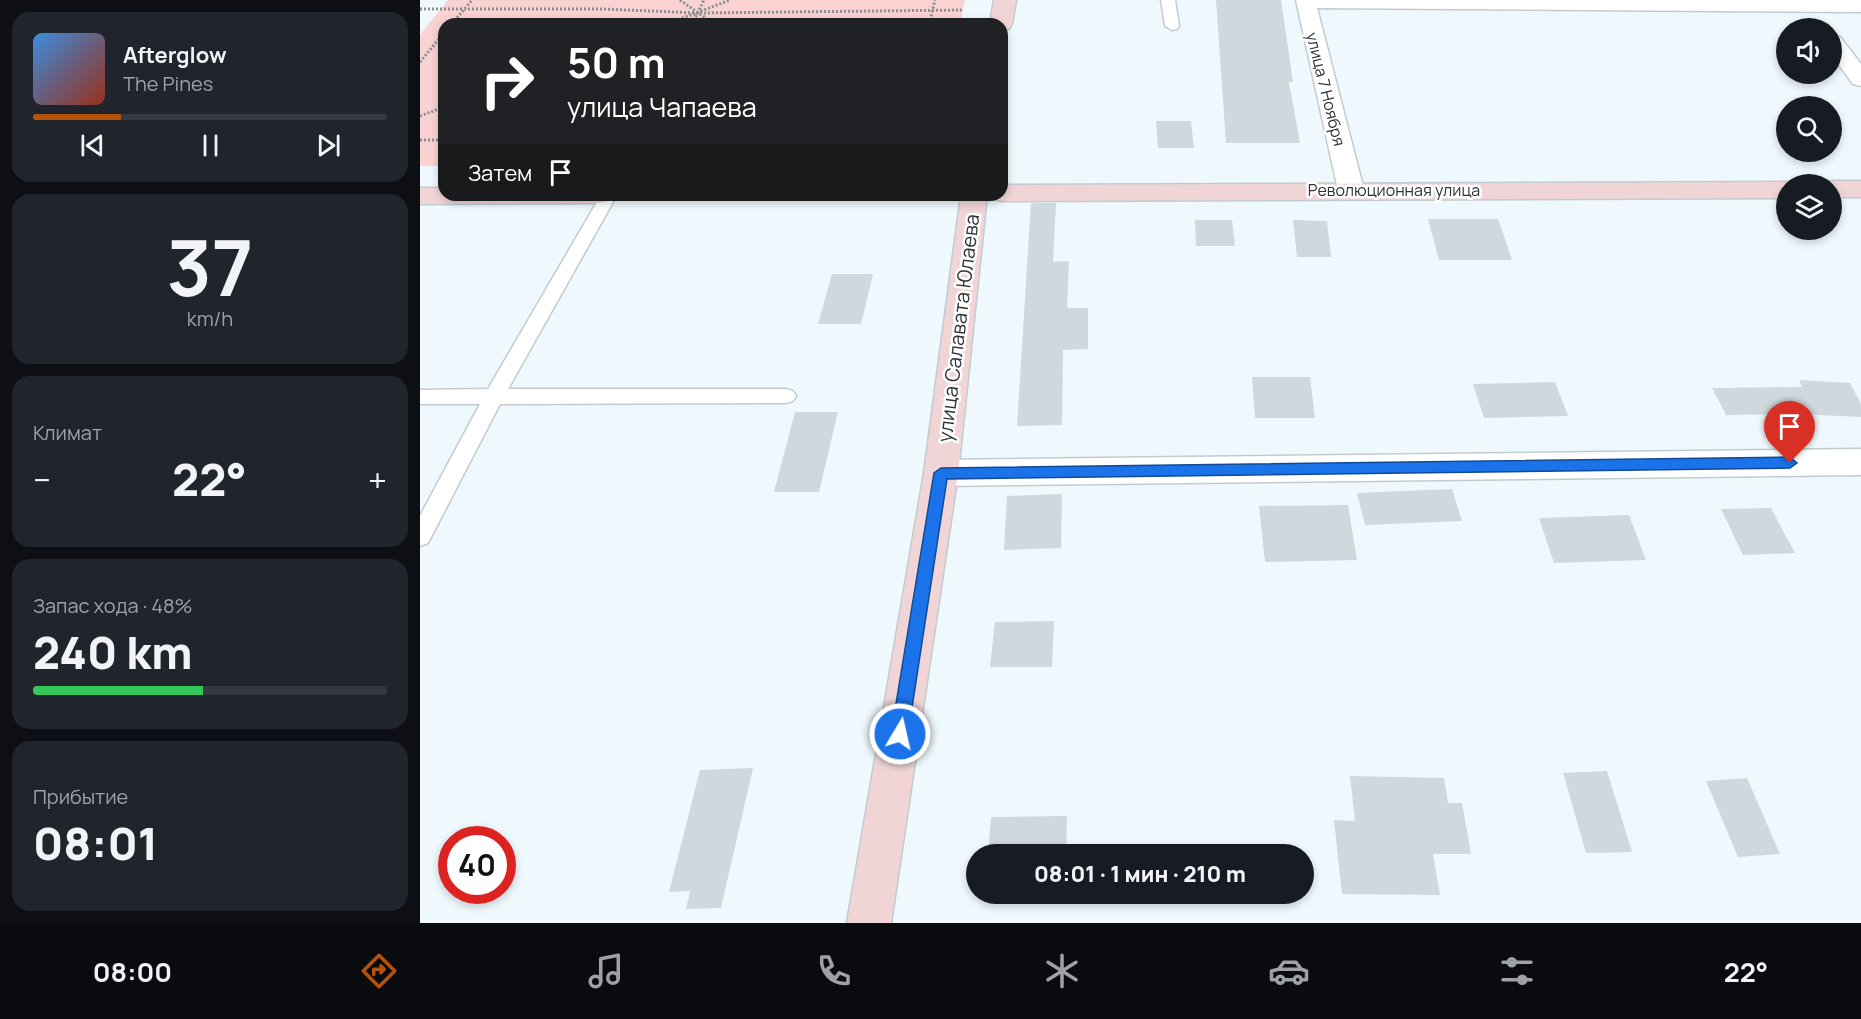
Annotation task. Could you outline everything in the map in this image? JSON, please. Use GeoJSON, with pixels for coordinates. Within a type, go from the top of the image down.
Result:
{"type":"FeatureCollection","features":[{"type":"Feature","properties":{"kind":"street"},"geometry":{"type":"LineString","coordinates":[[1002,18],[1005,0]]}},
{"type":"Feature","properties":{"kind":"street","name":"улица 7 Ноября"},"geometry":{"type":"LineString","coordinates":[[1351,190],[1305,2],[1801,3],[1861,6]]}},
{"type":"Feature","properties":{"kind":"street"},"geometry":{"type":"LineString","coordinates":[[1801,3],[1813,18]]}},
{"type":"Feature","properties":{"kind":"street"},"geometry":{"type":"LineString","coordinates":[[1842,55],[1861,79]]}},
{"type":"Feature","properties":{"kind":"street"},"geometry":{"type":"LineString","coordinates":[[1842,189],[1861,189]]}},
{"type":"Feature","properties":{"kind":"street","name":"Революционная улица"},"geometry":{"type":"LineString","coordinates":[[1008,193],[1776,190]]}},
{"type":"Feature","properties":{"kind":"street"},"geometry":{"type":"LineString","coordinates":[[420,196],[438,196]]}},
{"type":"Feature","properties":{"kind":"street","name":"улица Салавата Юлаева"},"geometry":{"type":"LineString","coordinates":[[869,923],[941,473],[973,201]]}},
{"type":"Feature","properties":{"kind":"street"},"geometry":{"type":"LineString","coordinates":[[941,473],[1861,462]]}},
{"type":"Feature","properties":{"kind":"lane"},"geometry":{"type":"LineString","coordinates":[[1167,0],[1172,26]]}},
{"type":"Feature","properties":{"kind":"lane"},"geometry":{"type":"LineString","coordinates":[[420,537],[493,398],[606,201]]}},
{"type":"Feature","properties":{"kind":"lane"},"geometry":{"type":"LineString","coordinates":[[420,397],[786,396]]}},
{"type":"Feature","properties":{"kind":"path"},"geometry":{"type":"LineString","coordinates":[[457,18],[472,0]]}},
{"type":"Feature","properties":{"kind":"path"},"geometry":{"type":"LineString","coordinates":[[680,0],[705,18]]}},
{"type":"Feature","properties":{"kind":"path"},"geometry":{"type":"LineString","coordinates":[[695,18],[704,0]]}},
{"type":"Feature","properties":{"kind":"path"},"geometry":{"type":"LineString","coordinates":[[684,18],[730,0]]}},
{"type":"Feature","properties":{"kind":"path"},"geometry":{"type":"LineString","coordinates":[[930,18],[935,0]]}},
{"type":"Feature","properties":{"kind":"path"},"geometry":{"type":"LineString","coordinates":[[420,9],[601,9],[698,13],[962,10]]}},
{"type":"Feature","properties":{"kind":"path"},"geometry":{"type":"LineString","coordinates":[[420,62],[438,40]]}},
{"type":"Feature","properties":{"kind":"path"},"geometry":{"type":"LineString","coordinates":[[420,116],[438,109]]}},
{"type":"Feature","properties":{"kind":"path"},"geometry":{"type":"LineString","coordinates":[[420,140],[438,140]]}},
{"type":"Feature","properties":{"kind":"shaded area"},"geometry":{"type":"Polygon","coordinates":[[[448,0],[965,0],[961,18],[438,18],[438,166],[420,166],[420,35],[448,0]]]}},
{"type":"Feature","properties":{"kind":"building"},"geometry":{"type":"Polygon","coordinates":[[[1216,0],[1281,0],[1293,82],[1289,82],[1300,143],[1226,143],[1216,0]]]}},
{"type":"Feature","properties":{"kind":"building"},"geometry":{"type":"Polygon","coordinates":[[[1156,121],[1191,121],[1194,148],[1158,148],[1156,121]]]}},
{"type":"Feature","properties":{"kind":"building"},"geometry":{"type":"Polygon","coordinates":[[[1031,203],[1056,203],[1053,262],[1069,261],[1067,308],[1088,308],[1088,349],[1063,350],[1062,425],[1017,426],[1031,203]]]}},
{"type":"Feature","properties":{"kind":"building"},"geometry":{"type":"Polygon","coordinates":[[[1428,219],[1498,219],[1512,260],[1439,260],[1428,219]]]}},
{"type":"Feature","properties":{"kind":"building"},"geometry":{"type":"Polygon","coordinates":[[[1195,220],[1232,220],[1235,246],[1196,246],[1195,220]]]}},
{"type":"Feature","properties":{"kind":"building"},"geometry":{"type":"Polygon","coordinates":[[[1293,220],[1327,221],[1331,257],[1297,257],[1293,220]]]}},
{"type":"Feature","properties":{"kind":"building"},"geometry":{"type":"Polygon","coordinates":[[[832,274],[873,274],[861,324],[818,324],[832,274]]]}},
{"type":"Feature","properties":{"kind":"building"},"geometry":{"type":"Polygon","coordinates":[[[1252,377],[1310,377],[1315,418],[1255,418],[1252,377]]]}},
{"type":"Feature","properties":{"kind":"building"},"geometry":{"type":"Polygon","coordinates":[[[1799,380],[1850,383],[1861,404],[1861,417],[1799,414],[1726,415],[1712,388],[1802,387],[1799,380]]]}},
{"type":"Feature","properties":{"kind":"building"},"geometry":{"type":"Polygon","coordinates":[[[1555,382],[1568,416],[1484,418],[1473,384],[1555,382]]]}},
{"type":"Feature","properties":{"kind":"building"},"geometry":{"type":"Polygon","coordinates":[[[795,412],[838,412],[819,492],[774,492],[795,412]]]}},
{"type":"Feature","properties":{"kind":"building"},"geometry":{"type":"Polygon","coordinates":[[[1452,489],[1462,521],[1365,525],[1357,493],[1452,489]]]}},
{"type":"Feature","properties":{"kind":"building"},"geometry":{"type":"Polygon","coordinates":[[[1062,494],[1061,548],[1004,550],[1007,496],[1062,494]]]}},
{"type":"Feature","properties":{"kind":"building"},"geometry":{"type":"Polygon","coordinates":[[[1348,505],[1357,560],[1265,562],[1259,506],[1348,505]]]}},
{"type":"Feature","properties":{"kind":"building"},"geometry":{"type":"Polygon","coordinates":[[[1771,508],[1795,553],[1743,555],[1721,509],[1771,508]]]}},
{"type":"Feature","properties":{"kind":"building"},"geometry":{"type":"Polygon","coordinates":[[[1629,515],[1646,560],[1554,563],[1539,518],[1629,515]]]}},
{"type":"Feature","properties":{"kind":"building"},"geometry":{"type":"Polygon","coordinates":[[[1054,621],[1052,667],[990,667],[995,622],[1054,621]]]}},
{"type":"Feature","properties":{"kind":"building"},"geometry":{"type":"Polygon","coordinates":[[[753,768],[721,908],[686,909],[690,891],[669,892],[700,770],[753,768]]]}},
{"type":"Feature","properties":{"kind":"building"},"geometry":{"type":"Polygon","coordinates":[[[1607,771],[1632,852],[1586,853],[1563,773],[1607,771]]]}},
{"type":"Feature","properties":{"kind":"building"},"geometry":{"type":"Polygon","coordinates":[[[1350,776],[1444,778],[1448,803],[1462,803],[1471,854],[1433,854],[1440,895],[1342,894],[1334,820],[1355,821],[1350,776]]]}},
{"type":"Feature","properties":{"kind":"building"},"geometry":{"type":"Polygon","coordinates":[[[1747,778],[1780,854],[1738,857],[1706,781],[1747,778]]]}},
{"type":"Feature","properties":{"kind":"building"},"geometry":{"type":"Polygon","coordinates":[[[1067,816],[1066,844],[989,844],[991,817],[1067,816]]]}},
{"type":"Feature","properties":{"kind":"route"},"geometry":{"type":"LineString","coordinates":[[900,734],[941,473],[1790,463]]}}]}
